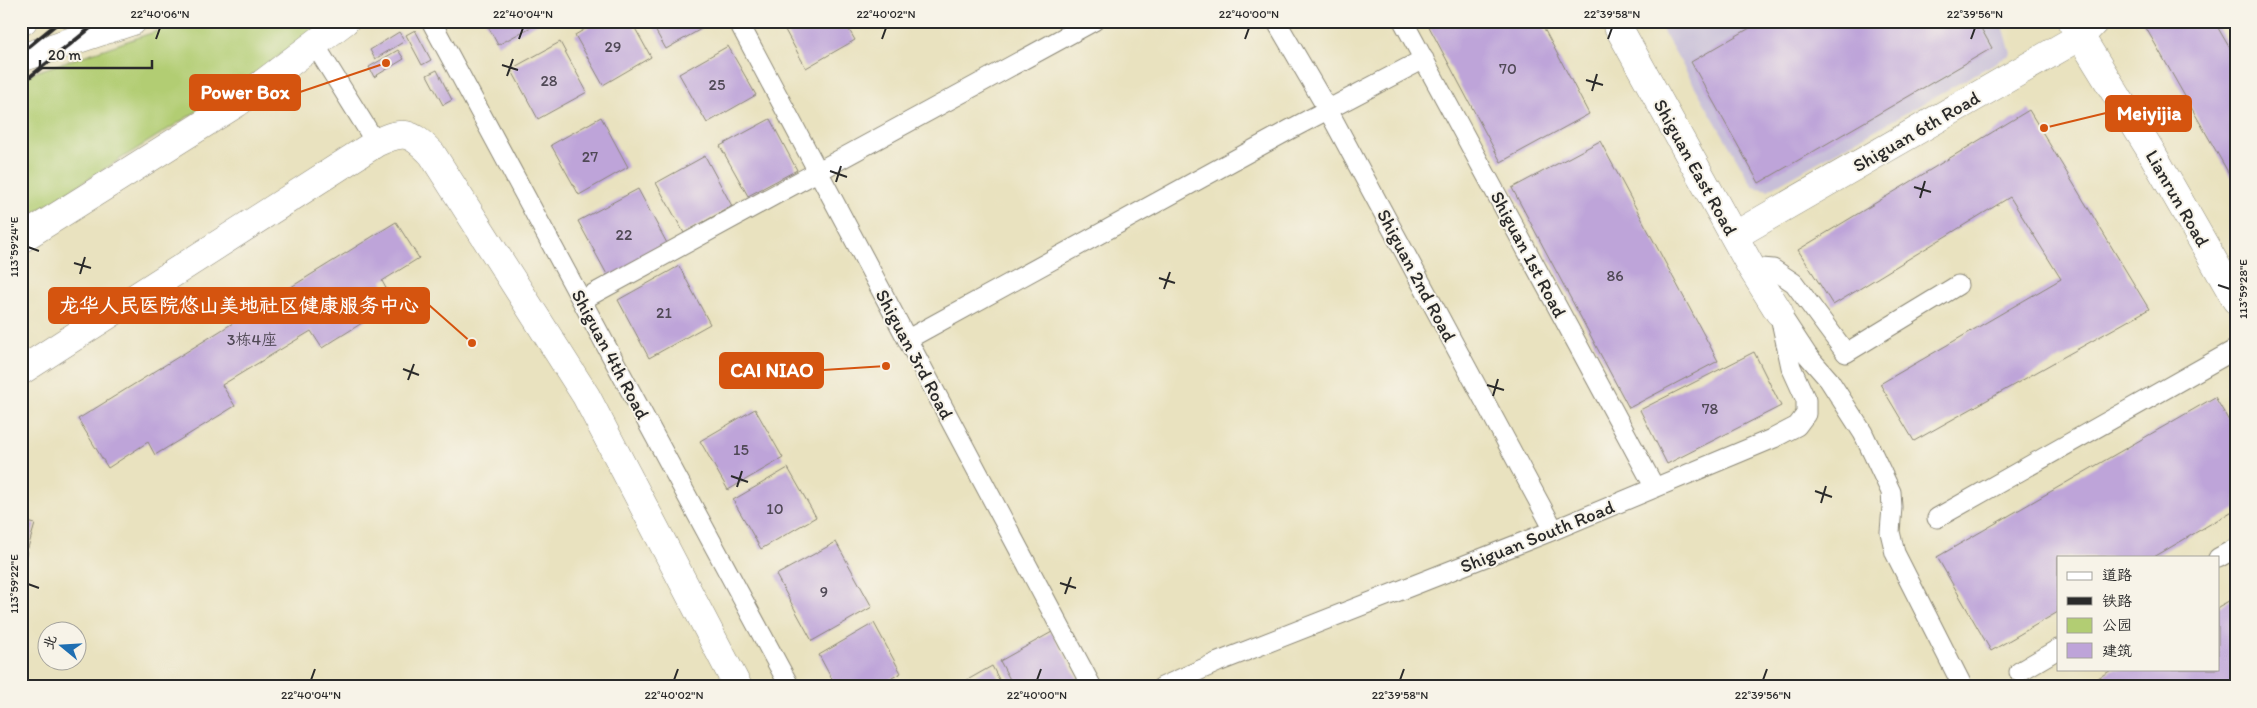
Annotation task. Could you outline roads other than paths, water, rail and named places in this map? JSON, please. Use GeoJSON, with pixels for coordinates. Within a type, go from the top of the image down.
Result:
{"type":"FeatureCollection","features":[{"type":"Feature","properties":{"kind":"street"},"geometry":{"type":"LineString","coordinates":[[21,58],[133,21]]}},
{"type":"Feature","properties":{"kind":"street"},"geometry":{"type":"LineString","coordinates":[[21,239],[237,103],[345,21]]}},
{"type":"Feature","properties":{"kind":"street","name":"Shiguan East Road"},"geometry":{"type":"LineString","coordinates":[[1615,21],[1734,236],[1779,312]]}},
{"type":"Feature","properties":{"kind":"street","name":"Shiguan 6th Road"},"geometry":{"type":"LineString","coordinates":[[1734,236],[2082,26]]}},
{"type":"Feature","properties":{"kind":"street","name":"Lianrun Road"},"geometry":{"type":"LineString","coordinates":[[2082,26],[2236,300]]}},
{"type":"Feature","properties":{"kind":"street"},"geometry":{"type":"LineString","coordinates":[[21,371],[376,144],[394,134],[409,135],[421,142],[432,154],[582,390],[738,687]]}},
{"type":"Feature","properties":{"kind":"lane","name":"Shiguan 4th Road"},"geometry":{"type":"LineString","coordinates":[[432,21],[790,687]]}},
{"type":"Feature","properties":{"kind":"lane","name":"Shiguan 3rd Road"},"geometry":{"type":"LineString","coordinates":[[738,21],[1092,687]]}},
{"type":"Feature","properties":{"kind":"lane"},"geometry":{"type":"LineString","coordinates":[[582,300],[1094,21]]}},
{"type":"Feature","properties":{"kind":"lane","name":"Shiguan 2nd Road"},"geometry":{"type":"LineString","coordinates":[[1276,21],[1328,110],[1554,530]]}},
{"type":"Feature","properties":{"kind":"lane","name":"Shiguan 1st Road"},"geometry":{"type":"LineString","coordinates":[[1403,21],[1655,488]]}},
{"type":"Feature","properties":{"kind":"lane"},"geometry":{"type":"LineString","coordinates":[[315,45],[376,144]]}},
{"type":"Feature","properties":{"kind":"lane"},"geometry":{"type":"LineString","coordinates":[[908,340],[1328,110],[1424,60]]}},
{"type":"Feature","properties":{"kind":"lane"},"geometry":{"type":"LineString","coordinates":[[1751,266],[1773,269],[1794,283],[1846,353],[1958,285]]}},
{"type":"Feature","properties":{"kind":"lane"},"geometry":{"type":"LineString","coordinates":[[1779,312],[1808,356],[1829,380],[1863,433],[1891,492],[1890,532],[1895,553],[1963,687]]}},
{"type":"Feature","properties":{"kind":"lane","name":"Shiguan South Road"},"geometry":{"type":"LineString","coordinates":[[1162,687],[1218,662],[1554,530],[1774,438],[1797,426],[1806,414],[1806,400],[1791,367],[1779,312]]}},
{"type":"Feature","properties":{"kind":"lane"},"geometry":{"type":"LineString","coordinates":[[1937,518],[2236,349]]}},
{"type":"Feature","properties":{"kind":"lane"},"geometry":{"type":"LineString","coordinates":[[2220,557],[2236,548]]}},
{"type":"Feature","properties":{"kind":"lane"},"geometry":{"type":"LineString","coordinates":[[2019,672],[2057,650]]}},
{"type":"Feature","properties":{"kind":"railway"},"geometry":{"type":"LineString","coordinates":[[21,53],[60,21]]}},
{"type":"Feature","properties":{"kind":"railway"},"geometry":{"type":"LineString","coordinates":[[21,84],[99,21]]}},
{"type":"Feature","properties":{"kind":"place","name":"Power Box"},"geometry":{"type":"Point","coordinates":[386,63]}},
{"type":"Feature","properties":{"kind":"place","name":"Meiyijia"},"geometry":{"type":"Point","coordinates":[2044,128]}},
{"type":"Feature","properties":{"kind":"place","name":"龙华人民医院悠山美地社区健康服务中心"},"geometry":{"type":"Point","coordinates":[472,343]}},
{"type":"Feature","properties":{"kind":"place","name":"CAI NIAO"},"geometry":{"type":"Point","coordinates":[886,366]}}]}
